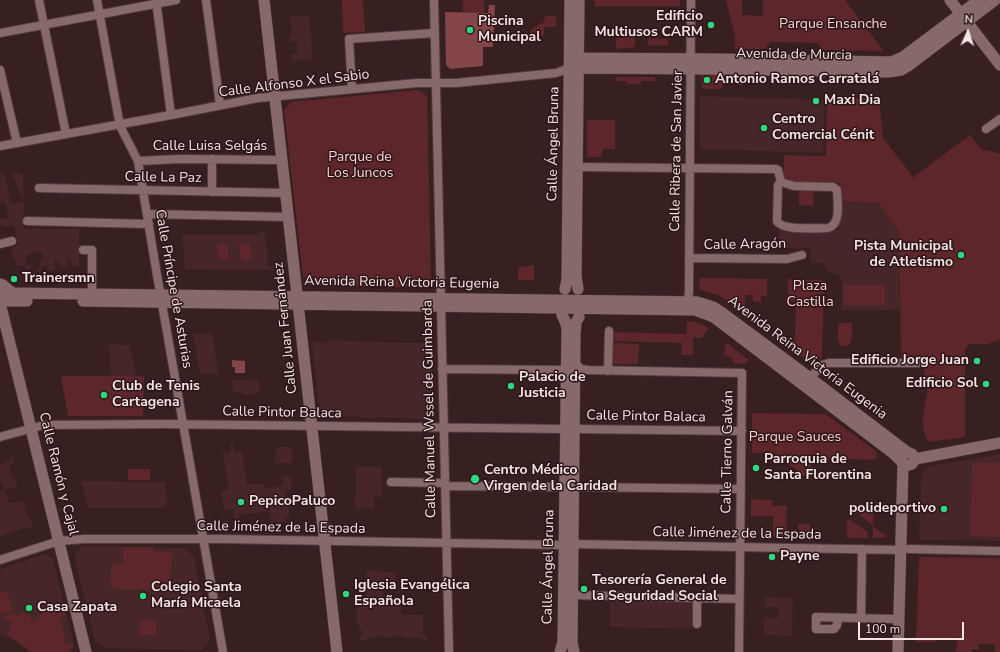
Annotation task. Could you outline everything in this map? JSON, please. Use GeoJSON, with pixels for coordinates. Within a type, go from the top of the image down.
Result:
{"type":"FeatureCollection","features":[{"type":"Feature","properties":{"kind":"main road","name":"Calle Juan Fernández"},"geometry":{"type":"LineString","coordinates":[[264,0],[337,652]]}},
{"type":"Feature","properties":{"kind":"main road","name":"Calle Ángel Bruna"},"geometry":{"type":"LineString","coordinates":[[570,0],[574,63],[577,167],[576,276],[578,288]]}},
{"type":"Feature","properties":{"kind":"main road","name":"Calle Ángel Bruna"},"geometry":{"type":"LineString","coordinates":[[565,289],[567,280],[574,63],[579,0]]}},
{"type":"Feature","properties":{"kind":"main road"},"geometry":{"type":"LineString","coordinates":[[950,0],[1000,65]]}},
{"type":"Feature","properties":{"kind":"main road","name":"Avenida de Murcia"},"geometry":{"type":"LineString","coordinates":[[964,18],[979,0]]}},
{"type":"Feature","properties":{"kind":"main road","name":"Avenida de Murcia"},"geometry":{"type":"LineString","coordinates":[[574,63],[691,64],[741,70],[891,62],[903,57],[995,0]]}},
{"type":"Feature","properties":{"kind":"main road"},"geometry":{"type":"LineString","coordinates":[[0,284],[3,284],[8,291],[14,293]]}},
{"type":"Feature","properties":{"kind":"main road"},"geometry":{"type":"LineString","coordinates":[[558,308],[559,294],[565,289],[571,287],[578,288],[584,293],[584,309]]}},
{"type":"Feature","properties":{"kind":"main road","name":"Avenida Reina Victoria Eugenia"},"geometry":{"type":"LineString","coordinates":[[0,294],[92,294],[282,304],[441,302],[584,309],[687,310],[709,315],[794,377],[892,452],[908,460]]}},
{"type":"Feature","properties":{"kind":"main road","name":"Avenida Reina Victoria Eugenia"},"geometry":{"type":"LineString","coordinates":[[0,302],[19,300],[161,298],[298,304]]}},
{"type":"Feature","properties":{"kind":"main road","name":"Calle Ramón y Cajal"},"geometry":{"type":"LineString","coordinates":[[0,302],[86,652]]}},
{"type":"Feature","properties":{"kind":"main road","name":"Avenida Reina Victoria Eugenia"},"geometry":{"type":"LineString","coordinates":[[558,308],[570,319],[584,309],[688,302],[705,304],[721,312],[810,378],[908,460]]}},
{"type":"Feature","properties":{"kind":"main road","name":"Calle Ángel Bruna"},"geometry":{"type":"LineString","coordinates":[[558,308],[567,328],[566,370],[570,429]]}},
{"type":"Feature","properties":{"kind":"main road","name":"Calle Ángel Bruna"},"geometry":{"type":"LineString","coordinates":[[574,652],[572,646],[572,595],[569,545],[570,429],[575,363],[576,324],[584,309]]}},
{"type":"Feature","properties":{"kind":"main road"},"geometry":{"type":"LineString","coordinates":[[908,460],[1000,443]]}},
{"type":"Feature","properties":{"kind":"main road"},"geometry":{"type":"LineString","coordinates":[[892,452],[904,475]]}},
{"type":"Feature","properties":{"kind":"main road"},"geometry":{"type":"LineString","coordinates":[[906,652],[904,475],[908,460]]}},
{"type":"Feature","properties":{"kind":"main road"},"geometry":{"type":"LineString","coordinates":[[898,652],[905,550],[908,460]]}},
{"type":"Feature","properties":{"kind":"main road","name":"Calle Ángel Bruna"},"geometry":{"type":"LineString","coordinates":[[560,652],[563,642],[569,545]]}},
{"type":"Feature","properties":{"kind":"street"},"geometry":{"type":"LineString","coordinates":[[39,0],[66,134]]}},
{"type":"Feature","properties":{"kind":"street","name":"Calle Príncipe de Asturias"},"geometry":{"type":"LineString","coordinates":[[97,0],[119,124],[138,161],[223,652]]}},
{"type":"Feature","properties":{"kind":"street"},"geometry":{"type":"LineString","coordinates":[[0,33],[156,2],[176,0]]}},
{"type":"Feature","properties":{"kind":"street"},"geometry":{"type":"LineString","coordinates":[[206,0],[220,105]]}},
{"type":"Feature","properties":{"kind":"street","name":"Calle Manuel Wssel de Guimbarda"},"geometry":{"type":"LineString","coordinates":[[434,0],[448,651]]}},
{"type":"Feature","properties":{"kind":"street","name":"Calle Ribera de San Javier"},"geometry":{"type":"LineString","coordinates":[[688,302],[691,0]]}},
{"type":"Feature","properties":{"kind":"street"},"geometry":{"type":"LineString","coordinates":[[156,2],[171,115]]}},
{"type":"Feature","properties":{"kind":"street"},"geometry":{"type":"LineString","coordinates":[[352,89],[349,39],[434,33]]}},
{"type":"Feature","properties":{"kind":"street","name":"Calle Alfonso X el Sabio"},"geometry":{"type":"LineString","coordinates":[[0,146],[258,98],[417,83],[456,83],[556,73],[574,63]]}},
{"type":"Feature","properties":{"kind":"street"},"geometry":{"type":"LineString","coordinates":[[0,70],[17,143]]}},
{"type":"Feature","properties":{"kind":"street"},"geometry":{"type":"LineString","coordinates":[[986,129],[1000,119]]}},
{"type":"Feature","properties":{"kind":"street"},"geometry":{"type":"LineString","coordinates":[[212,159],[212,192]]}},
{"type":"Feature","properties":{"kind":"street","name":"Calle Luisa Selgás"},"geometry":{"type":"LineString","coordinates":[[138,161],[212,159],[282,160]]}},
{"type":"Feature","properties":{"kind":"street"},"geometry":{"type":"LineString","coordinates":[[577,167],[776,169],[780,174],[781,182],[778,185],[777,191],[778,224],[783,227],[832,227],[835,223],[837,214],[836,188],[833,186],[794,186],[781,182]]}},
{"type":"Feature","properties":{"kind":"street","name":"Calle La Paz"},"geometry":{"type":"LineString","coordinates":[[39,188],[286,193]]}},
{"type":"Feature","properties":{"kind":"street"},"geometry":{"type":"LineString","coordinates":[[147,214],[288,217]]}},
{"type":"Feature","properties":{"kind":"street"},"geometry":{"type":"LineString","coordinates":[[27,221],[149,224]]}},
{"type":"Feature","properties":{"kind":"street"},"geometry":{"type":"LineString","coordinates":[[0,244],[12,241]]}},
{"type":"Feature","properties":{"kind":"street"},"geometry":{"type":"LineString","coordinates":[[83,250],[92,250],[92,294]]}},
{"type":"Feature","properties":{"kind":"street","name":"Calle Aragón"},"geometry":{"type":"LineString","coordinates":[[689,258],[787,259],[802,255]]}},
{"type":"Feature","properties":{"kind":"street"},"geometry":{"type":"LineString","coordinates":[[575,363],[584,370],[608,371],[609,331]]}},
{"type":"Feature","properties":{"kind":"street"},"geometry":{"type":"LineString","coordinates":[[810,378],[822,365],[829,363],[925,363]]}},
{"type":"Feature","properties":{"kind":"street"},"geometry":{"type":"LineString","coordinates":[[442,369],[566,370]]}},
{"type":"Feature","properties":{"kind":"street","name":"Calle Tierno Galván"},"geometry":{"type":"LineString","coordinates":[[608,371],[742,373],[739,652]]}},
{"type":"Feature","properties":{"kind":"street","name":"Calle Pintor Balaca"},"geometry":{"type":"LineString","coordinates":[[0,437],[31,427],[44,425],[312,426],[742,431]]}},
{"type":"Feature","properties":{"kind":"street"},"geometry":{"type":"LineString","coordinates":[[391,482],[569,487],[741,489]]}},
{"type":"Feature","properties":{"kind":"street","name":"Calle Jiménez de la Espada"},"geometry":{"type":"LineString","coordinates":[[0,560],[59,541],[84,539],[1000,551]]}},
{"type":"Feature","properties":{"kind":"street"},"geometry":{"type":"LineString","coordinates":[[861,618],[862,550]]}},
{"type":"Feature","properties":{"kind":"street"},"geometry":{"type":"LineString","coordinates":[[572,595],[739,599]]}},
{"type":"Feature","properties":{"kind":"street"},"geometry":{"type":"LineString","coordinates":[[697,624],[698,598]]}},
{"type":"Feature","properties":{"kind":"street"},"geometry":{"type":"LineString","coordinates":[[838,618],[900,619]]}},
{"type":"Feature","properties":{"kind":"shaded area","name":"Piscina Municipal"},"geometry":{"type":"Polygon","coordinates":[[[489,5],[495,5],[493,47],[483,47],[483,66],[450,69],[446,65],[445,12],[488,13],[489,5]]]}},
{"type":"Feature","properties":{"kind":"shaded area"},"geometry":{"type":"Polygon","coordinates":[[[309,16],[313,59],[292,62],[291,54],[298,54],[297,41],[289,42],[289,34],[292,34],[290,17],[309,16]]]}},
{"type":"Feature","properties":{"kind":"shaded area","name":"Centro Comercial Cénit"},"geometry":{"type":"Polygon","coordinates":[[[700,96],[825,100],[823,153],[700,149],[700,96]]]}},
{"type":"Feature","properties":{"kind":"shaded area"},"geometry":{"type":"Polygon","coordinates":[[[4,172],[11,203],[23,202],[12,173],[23,174],[24,229],[79,229],[79,267],[72,266],[70,259],[67,260],[68,266],[62,267],[62,265],[60,266],[58,260],[54,261],[56,270],[48,271],[46,265],[41,267],[42,271],[38,273],[37,268],[40,267],[40,261],[43,260],[42,252],[37,253],[36,251],[25,256],[27,266],[30,265],[33,267],[30,268],[28,272],[25,266],[15,266],[11,248],[19,245],[14,225],[4,227],[0,222],[0,219],[9,219],[5,203],[0,202],[0,173],[4,172]]]}},
{"type":"Feature","properties":{"kind":"shaded area"},"geometry":{"type":"Polygon","coordinates":[[[839,201],[878,203],[899,231],[900,310],[841,310],[842,281],[837,274],[828,273],[828,269],[825,269],[825,263],[811,263],[811,248],[779,248],[779,230],[839,230],[839,201]]]}},
{"type":"Feature","properties":{"kind":"shaded area"},"geometry":{"type":"Polygon","coordinates":[[[260,231],[265,231],[268,267],[274,267],[274,270],[185,269],[182,235],[260,235],[260,231]]]}},
{"type":"Feature","properties":{"kind":"shaded area"},"geometry":{"type":"Polygon","coordinates":[[[212,333],[219,374],[200,374],[193,334],[212,333]]]}},
{"type":"Feature","properties":{"kind":"shaded area"},"geometry":{"type":"Polygon","coordinates":[[[327,340],[431,343],[433,412],[425,419],[328,416],[319,408],[312,342],[326,343],[327,340]]]}},
{"type":"Feature","properties":{"kind":"shaded area"},"geometry":{"type":"Polygon","coordinates":[[[109,344],[130,345],[136,376],[111,376],[109,344]]]}},
{"type":"Feature","properties":{"kind":"shaded area"},"geometry":{"type":"Polygon","coordinates":[[[232,360],[245,361],[245,373],[235,373],[235,367],[232,367],[232,360]]]}},
{"type":"Feature","properties":{"kind":"shaded area"},"geometry":{"type":"Polygon","coordinates":[[[258,379],[260,393],[243,395],[242,392],[234,393],[232,380],[258,379]]]}},
{"type":"Feature","properties":{"kind":"shaded area"},"geometry":{"type":"Polygon","coordinates":[[[230,444],[233,444],[234,452],[242,451],[247,484],[263,484],[265,489],[283,485],[283,476],[291,476],[292,490],[285,490],[290,516],[285,516],[285,522],[271,522],[268,511],[239,515],[242,532],[237,532],[233,509],[224,510],[221,491],[229,489],[223,453],[231,452],[230,444]]]}},
{"type":"Feature","properties":{"kind":"shaded area"},"geometry":{"type":"Polygon","coordinates":[[[276,447],[289,447],[293,450],[292,463],[275,463],[276,447]]]}},
{"type":"Feature","properties":{"kind":"shaded area"},"geometry":{"type":"Polygon","coordinates":[[[12,454],[15,464],[12,463],[9,465],[10,471],[12,478],[15,478],[18,486],[4,490],[9,503],[24,501],[27,515],[29,515],[33,527],[28,529],[27,527],[0,536],[0,491],[4,489],[0,481],[0,465],[11,459],[10,455],[12,454]]]}},
{"type":"Feature","properties":{"kind":"shaded area"},"geometry":{"type":"Polygon","coordinates":[[[1000,454],[1000,541],[919,540],[921,477],[924,470],[931,466],[1000,454]]]}},
{"type":"Feature","properties":{"kind":"shaded area"},"geometry":{"type":"Polygon","coordinates":[[[356,467],[381,467],[382,497],[374,497],[374,508],[356,509],[354,497],[356,497],[356,467]]]}},
{"type":"Feature","properties":{"kind":"shaded area"},"geometry":{"type":"Polygon","coordinates":[[[81,481],[165,482],[167,502],[163,508],[87,508],[87,502],[81,481]]]}},
{"type":"Feature","properties":{"kind":"shaded area","name":"Colegio Santa María Micaela"},"geometry":{"type":"Polygon","coordinates":[[[82,546],[185,548],[194,557],[210,640],[202,650],[104,648],[95,641],[74,556],[82,546]]]}},
{"type":"Feature","properties":{"kind":"shaded area"},"geometry":{"type":"Polygon","coordinates":[[[45,554],[53,558],[74,646],[71,652],[30,652],[13,639],[0,633],[0,569],[45,554]]]}},
{"type":"Feature","properties":{"kind":"shaded area"},"geometry":{"type":"Polygon","coordinates":[[[380,570],[381,572],[395,572],[397,587],[382,586],[384,604],[401,604],[402,615],[423,615],[423,633],[426,634],[427,640],[422,640],[422,638],[404,638],[403,636],[386,638],[385,636],[380,638],[380,636],[361,641],[360,635],[363,635],[362,630],[359,630],[359,625],[356,622],[356,604],[367,604],[366,571],[380,570]]]}},
{"type":"Feature","properties":{"kind":"shaded area"},"geometry":{"type":"Polygon","coordinates":[[[765,597],[793,598],[792,636],[764,635],[764,617],[778,618],[779,607],[765,607],[765,597]]]}},
{"type":"Feature","properties":{"kind":"shaded area"},"geometry":{"type":"Polygon","coordinates":[[[610,601],[693,603],[692,629],[610,627],[610,601]]]}},
{"type":"Feature","properties":{"kind":"green space"},"geometry":{"type":"Polygon","coordinates":[[[342,0],[363,0],[365,32],[343,33],[342,0]]]}},
{"type":"Feature","properties":{"kind":"green space"},"geometry":{"type":"Polygon","coordinates":[[[463,0],[484,0],[484,13],[463,13],[463,0]]]}},
{"type":"Feature","properties":{"kind":"green space"},"geometry":{"type":"Polygon","coordinates":[[[595,0],[680,0],[680,6],[595,6],[595,0]]]}},
{"type":"Feature","properties":{"kind":"green space","name":"Parque Ensanche"},"geometry":{"type":"Polygon","coordinates":[[[726,0],[742,0],[742,15],[763,16],[763,0],[845,0],[884,51],[822,50],[818,43],[770,42],[766,48],[763,49],[735,49],[735,37],[726,0]]]}},
{"type":"Feature","properties":{"kind":"green space"},"geometry":{"type":"Polygon","coordinates":[[[545,16],[556,16],[556,27],[544,27],[544,36],[539,36],[539,39],[531,39],[531,29],[544,22],[545,16]]]}},
{"type":"Feature","properties":{"kind":"green space"},"geometry":{"type":"Polygon","coordinates":[[[624,34],[635,34],[635,47],[616,49],[616,38],[624,38],[624,34]]]}},
{"type":"Feature","properties":{"kind":"green space"},"geometry":{"type":"Polygon","coordinates":[[[648,38],[668,39],[668,45],[648,46],[648,38]]]}},
{"type":"Feature","properties":{"kind":"green space"},"geometry":{"type":"Polygon","coordinates":[[[702,75],[726,75],[728,79],[723,83],[722,89],[702,89],[702,75]]]}},
{"type":"Feature","properties":{"kind":"green space"},"geometry":{"type":"Polygon","coordinates":[[[616,77],[655,77],[655,81],[641,81],[641,84],[627,84],[627,81],[616,81],[616,77]]]}},
{"type":"Feature","properties":{"kind":"green space","name":"Parque de Los Juncos"},"geometry":{"type":"Polygon","coordinates":[[[419,90],[427,96],[431,279],[423,287],[312,286],[303,276],[284,110],[291,102],[419,90]]]}},
{"type":"Feature","properties":{"kind":"green space"},"geometry":{"type":"Polygon","coordinates":[[[827,98],[879,98],[883,138],[911,174],[912,178],[970,135],[982,150],[1000,154],[1000,339],[988,344],[968,344],[965,350],[965,437],[928,442],[925,436],[923,420],[928,391],[928,376],[924,375],[925,358],[901,358],[899,231],[878,203],[839,201],[839,183],[794,182],[788,178],[784,178],[784,155],[826,156],[827,98]]]}},
{"type":"Feature","properties":{"kind":"green space"},"geometry":{"type":"Polygon","coordinates":[[[587,120],[615,120],[615,149],[603,149],[601,157],[587,157],[587,120]]]}},
{"type":"Feature","properties":{"kind":"green space"},"geometry":{"type":"Polygon","coordinates":[[[799,190],[814,190],[813,206],[799,205],[799,190]]]}},
{"type":"Feature","properties":{"kind":"green space"},"geometry":{"type":"Polygon","coordinates":[[[227,243],[229,259],[219,260],[217,244],[227,243]]]}},
{"type":"Feature","properties":{"kind":"green space"},"geometry":{"type":"Polygon","coordinates":[[[250,243],[252,259],[241,260],[239,244],[250,243]]]}},
{"type":"Feature","properties":{"kind":"green space"},"geometry":{"type":"Polygon","coordinates":[[[534,265],[534,280],[518,280],[518,267],[534,265]]]}},
{"type":"Feature","properties":{"kind":"green space"},"geometry":{"type":"Polygon","coordinates":[[[700,278],[767,279],[767,296],[761,296],[761,302],[753,301],[753,295],[745,295],[745,313],[718,295],[699,289],[700,278]]]}},
{"type":"Feature","properties":{"kind":"green space","name":"Plaza Castilla"},"geometry":{"type":"Polygon","coordinates":[[[788,279],[821,280],[824,282],[822,357],[813,365],[783,342],[795,341],[796,302],[788,301],[788,279]]]}},
{"type":"Feature","properties":{"kind":"green space"},"geometry":{"type":"Polygon","coordinates":[[[844,285],[885,285],[885,305],[844,305],[844,285]]]}},
{"type":"Feature","properties":{"kind":"green space"},"geometry":{"type":"Polygon","coordinates":[[[687,321],[699,323],[709,328],[702,338],[693,338],[693,355],[681,355],[682,343],[613,341],[613,332],[686,334],[687,321]]]}},
{"type":"Feature","properties":{"kind":"green space"},"geometry":{"type":"Polygon","coordinates":[[[838,323],[852,323],[852,340],[848,345],[840,345],[838,340],[838,323]]]}},
{"type":"Feature","properties":{"kind":"green space"},"geometry":{"type":"Polygon","coordinates":[[[613,343],[639,344],[638,364],[613,364],[613,343]]]}},
{"type":"Feature","properties":{"kind":"green space"},"geometry":{"type":"Polygon","coordinates":[[[727,343],[749,360],[744,364],[733,363],[732,358],[724,354],[725,345],[727,343]]]}},
{"type":"Feature","properties":{"kind":"green space","name":"Club de Tenis Cartagena"},"geometry":{"type":"Polygon","coordinates":[[[61,376],[144,376],[143,416],[68,416],[61,376]]]}},
{"type":"Feature","properties":{"kind":"green space","name":"Parque Sauces"},"geometry":{"type":"Polygon","coordinates":[[[752,413],[825,414],[876,451],[877,457],[871,460],[811,457],[811,467],[804,476],[774,453],[752,453],[752,413]]]}},
{"type":"Feature","properties":{"kind":"green space"},"geometry":{"type":"Polygon","coordinates":[[[972,463],[1000,463],[1000,537],[970,536],[972,463]]]}},
{"type":"Feature","properties":{"kind":"green space"},"geometry":{"type":"Polygon","coordinates":[[[128,469],[150,469],[150,480],[128,480],[128,469]]]}},
{"type":"Feature","properties":{"kind":"green space"},"geometry":{"type":"Polygon","coordinates":[[[751,499],[772,500],[772,506],[787,506],[786,537],[773,536],[773,516],[751,516],[751,499]]]}},
{"type":"Feature","properties":{"kind":"green space"},"geometry":{"type":"Polygon","coordinates":[[[876,502],[883,502],[883,510],[874,510],[873,526],[846,504],[876,506],[876,502]]]}},
{"type":"Feature","properties":{"kind":"green space"},"geometry":{"type":"Polygon","coordinates":[[[847,518],[868,532],[868,538],[847,538],[847,518]]]}},
{"type":"Feature","properties":{"kind":"green space"},"geometry":{"type":"Polygon","coordinates":[[[798,524],[810,524],[810,537],[798,537],[798,524]]]}},
{"type":"Feature","properties":{"kind":"green space"},"geometry":{"type":"Polygon","coordinates":[[[873,526],[885,535],[885,538],[873,538],[873,526]]]}},
{"type":"Feature","properties":{"kind":"green space"},"geometry":{"type":"Polygon","coordinates":[[[123,547],[153,547],[154,551],[172,552],[170,587],[166,590],[113,589],[110,584],[111,568],[116,564],[123,564],[123,547]]]}},
{"type":"Feature","properties":{"kind":"green space"},"geometry":{"type":"Polygon","coordinates":[[[919,557],[1000,558],[1000,652],[995,652],[995,644],[979,644],[979,649],[972,649],[972,652],[956,652],[958,637],[953,637],[952,639],[936,638],[936,642],[916,642],[919,557]]]}},
{"type":"Feature","properties":{"kind":"green space"},"geometry":{"type":"Polygon","coordinates":[[[7,591],[13,610],[0,614],[0,593],[7,591]]]}},
{"type":"Feature","properties":{"kind":"green space"},"geometry":{"type":"Polygon","coordinates":[[[63,602],[66,615],[60,617],[66,644],[73,643],[74,646],[68,649],[69,652],[30,652],[19,642],[7,636],[13,622],[5,619],[4,616],[13,613],[19,616],[21,612],[31,616],[31,621],[34,622],[38,619],[38,615],[41,615],[45,605],[63,602]]]}},
{"type":"Feature","properties":{"kind":"green space"},"geometry":{"type":"Polygon","coordinates":[[[140,619],[156,620],[156,635],[139,635],[140,619]]]}},
{"type":"Feature","properties":{"kind":"place","name":"Edificio Multiusos CARM"},"geometry":{"type":"Point","coordinates":[711,25]}},
{"type":"Feature","properties":{"kind":"place","name":"Piscina Municipal"},"geometry":{"type":"Point","coordinates":[470,30]}},
{"type":"Feature","properties":{"kind":"place","name":"Antonio Ramos Carratalá"},"geometry":{"type":"Point","coordinates":[707,80]}},
{"type":"Feature","properties":{"kind":"place","name":"Maxi Dia"},"geometry":{"type":"Point","coordinates":[816,101]}},
{"type":"Feature","properties":{"kind":"place","name":"Centro Comercial Cénit"},"geometry":{"type":"Point","coordinates":[764,128]}},
{"type":"Feature","properties":{"kind":"place","name":"Pista Municipal de Atletismo"},"geometry":{"type":"Point","coordinates":[961,255]}},
{"type":"Feature","properties":{"kind":"place","name":"Trainersmn"},"geometry":{"type":"Point","coordinates":[14,279]}},
{"type":"Feature","properties":{"kind":"place","name":"Edificio Jorge Juan"},"geometry":{"type":"Point","coordinates":[977,361]}},
{"type":"Feature","properties":{"kind":"place","name":"Edificio Sol"},"geometry":{"type":"Point","coordinates":[986,384]}},
{"type":"Feature","properties":{"kind":"place","name":"Palacio de Justicia"},"geometry":{"type":"Point","coordinates":[511,386]}},
{"type":"Feature","properties":{"kind":"place","name":"Club de Tenis Cartagena"},"geometry":{"type":"Point","coordinates":[104,395]}},
{"type":"Feature","properties":{"kind":"place","name":"Parroquia de Santa Florentina"},"geometry":{"type":"Point","coordinates":[756,468]}},
{"type":"Feature","properties":{"kind":"place","name":"Centro Médico Virgen de la Caridad"},"geometry":{"type":"Point","coordinates":[475,479]}},
{"type":"Feature","properties":{"kind":"place","name":"PepicoPaluco"},"geometry":{"type":"Point","coordinates":[241,502]}},
{"type":"Feature","properties":{"kind":"place","name":"polideportivo"},"geometry":{"type":"Point","coordinates":[944,509]}},
{"type":"Feature","properties":{"kind":"place","name":"Payne"},"geometry":{"type":"Point","coordinates":[772,557]}},
{"type":"Feature","properties":{"kind":"place","name":"Tesorería General de la Seguridad Social"},"geometry":{"type":"Point","coordinates":[584,589]}},
{"type":"Feature","properties":{"kind":"place","name":"Iglesia Evangélica Española"},"geometry":{"type":"Point","coordinates":[346,594]}},
{"type":"Feature","properties":{"kind":"place","name":"Colegio Santa María Micaela"},"geometry":{"type":"Point","coordinates":[143,596]}},
{"type":"Feature","properties":{"kind":"place","name":"Casa Zapata"},"geometry":{"type":"Point","coordinates":[29,608]}}]}
